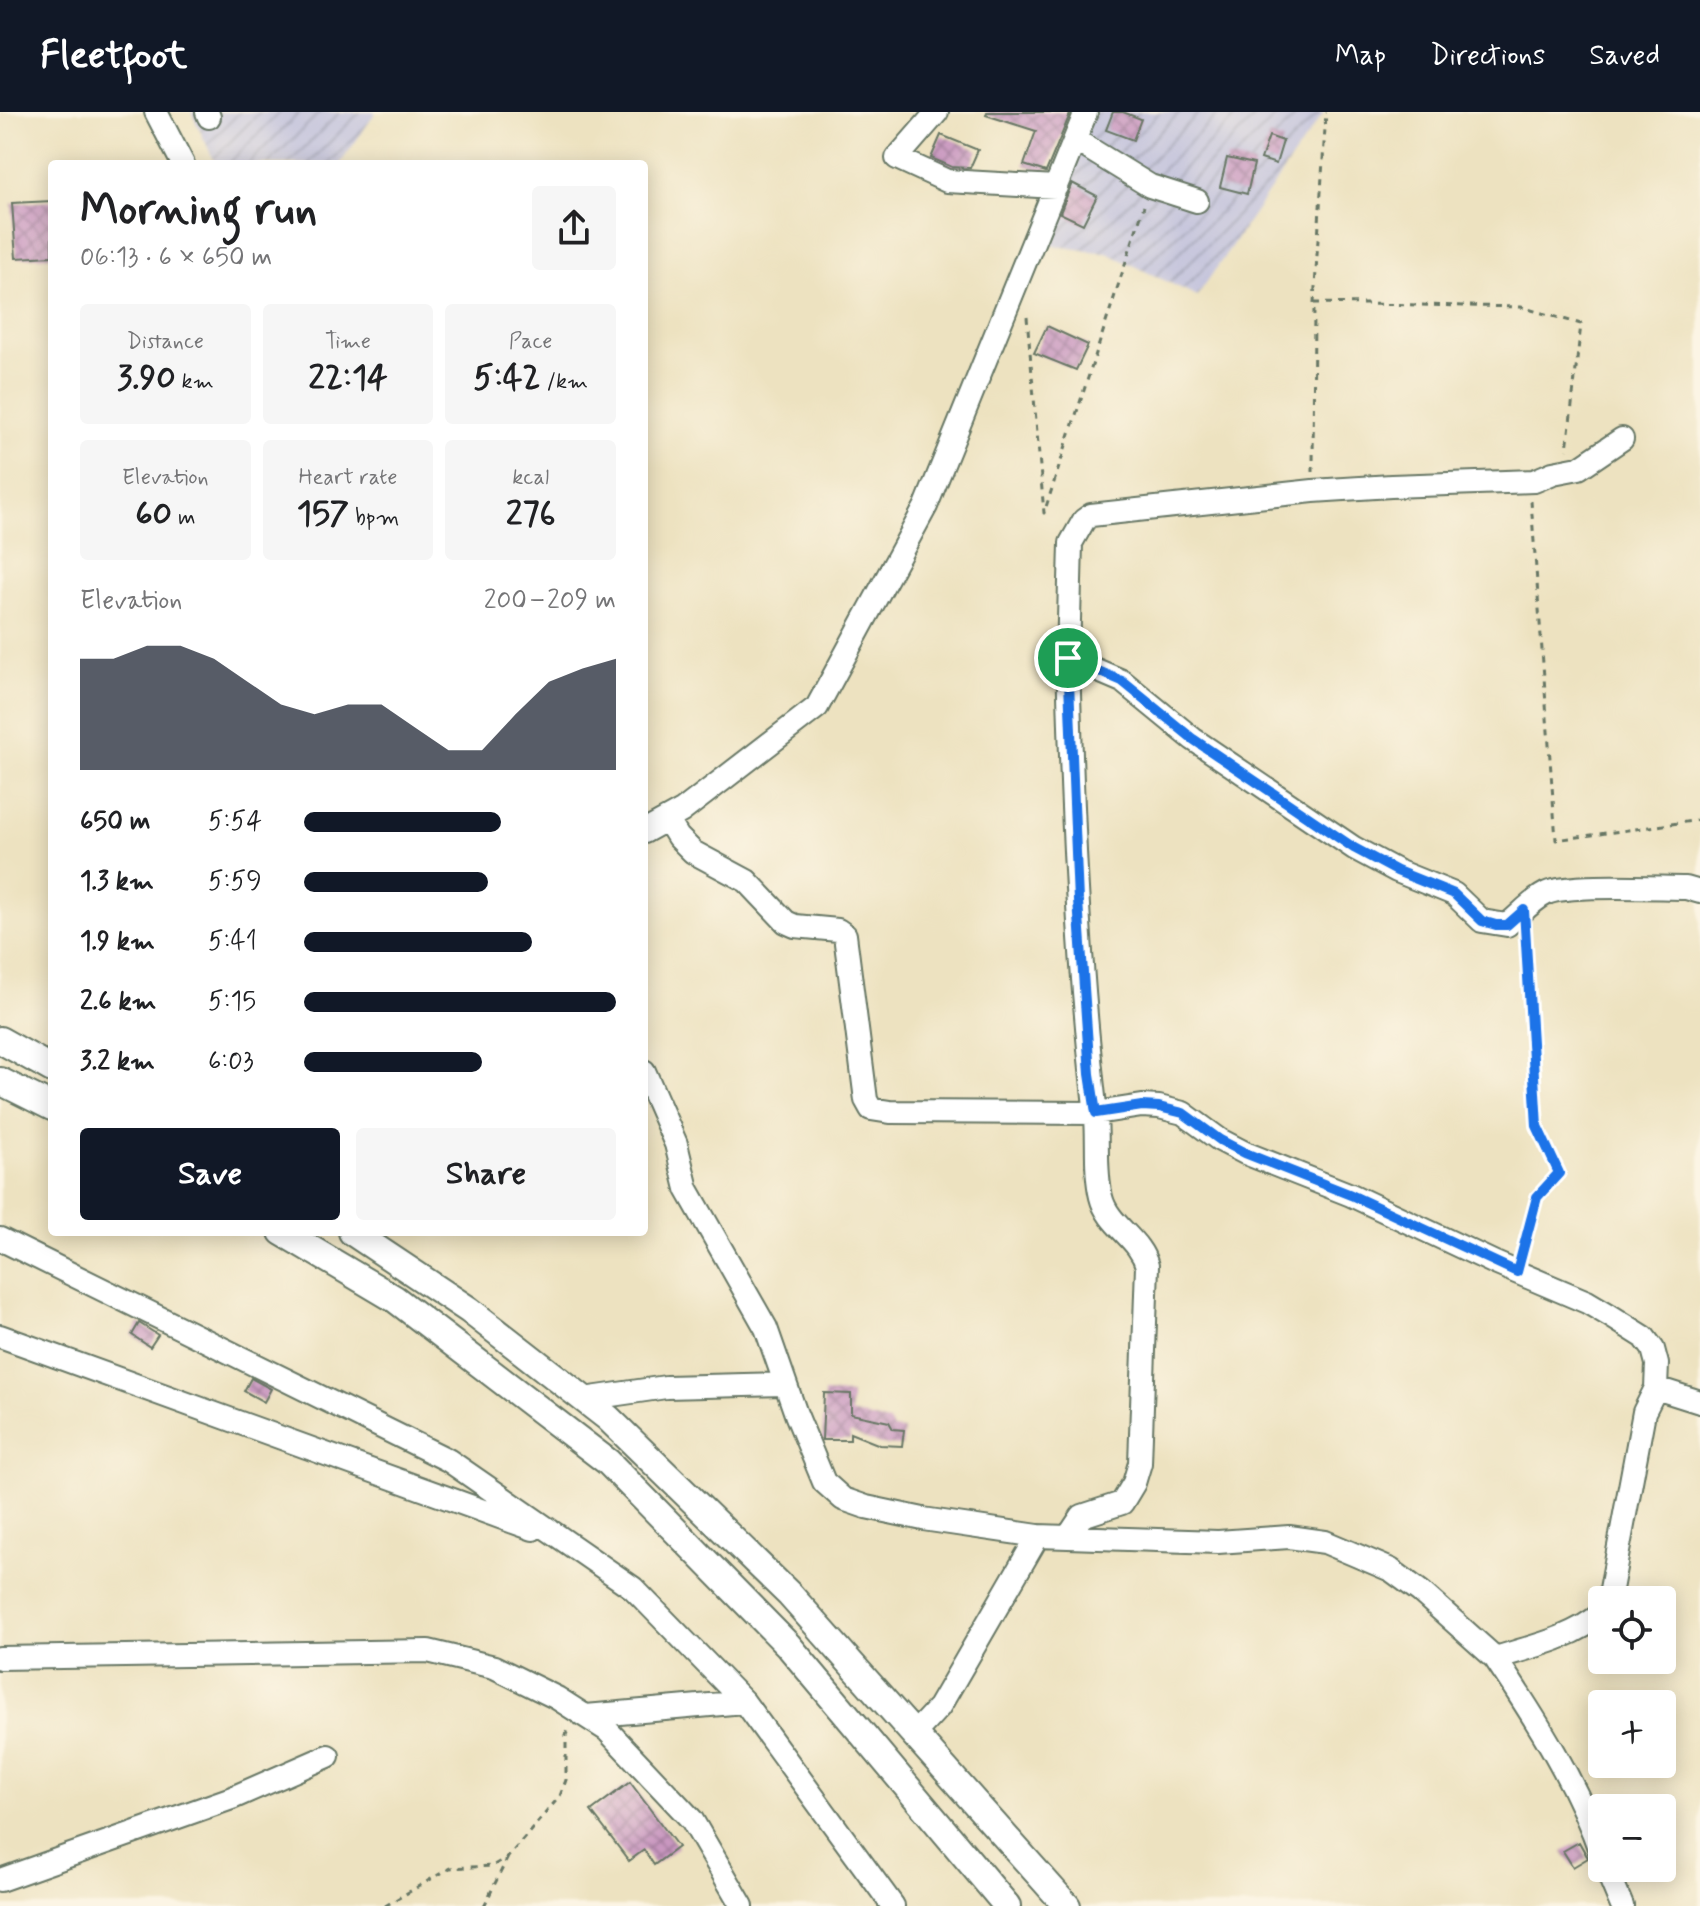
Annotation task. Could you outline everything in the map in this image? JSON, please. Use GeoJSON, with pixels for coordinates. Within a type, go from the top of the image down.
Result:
{"type":"FeatureCollection","features":[{"type":"Feature","properties":{"kind":"main road"},"geometry":{"type":"LineString","coordinates":[[0,1040],[48,1067]]}},
{"type":"Feature","properties":{"kind":"main road"},"geometry":{"type":"LineString","coordinates":[[0,1081],[48,1105]]}},
{"type":"Feature","properties":{"kind":"main road"},"geometry":{"type":"LineString","coordinates":[[289,1236],[395,1299],[608,1462],[788,1645],[1007,1906]]}},
{"type":"Feature","properties":{"kind":"main road"},"geometry":{"type":"LineString","coordinates":[[358,1236],[469,1310],[608,1418],[790,1595],[1067,1906]]}},
{"type":"Feature","properties":{"kind":"street"},"geometry":{"type":"LineString","coordinates":[[156,112],[181,160]]}},
{"type":"Feature","properties":{"kind":"street"},"geometry":{"type":"LineString","coordinates":[[937,112],[897,158],[947,181],[1056,187]]}},
{"type":"Feature","properties":{"kind":"street"},"geometry":{"type":"LineString","coordinates":[[648,830],[682,811],[817,707],[926,506],[1086,112]]}},
{"type":"Feature","properties":{"kind":"street"},"geometry":{"type":"LineString","coordinates":[[1075,140],[1150,186],[1197,201]]}},
{"type":"Feature","properties":{"kind":"street"},"geometry":{"type":"LineString","coordinates":[[1068,1537],[1082,1516],[1115,1506],[1128,1496],[1140,1463],[1147,1266],[1144,1254],[1113,1221],[1100,1196],[1078,901],[1068,658],[1071,543],[1084,520],[1100,513],[1313,491],[1529,481],[1579,468],[1622,439]]}},
{"type":"Feature","properties":{"kind":"street"},"geometry":{"type":"LineString","coordinates":[[1068,658],[1122,681],[1193,739],[1354,848],[1397,871],[1454,894],[1482,921],[1507,925],[1549,892],[1570,889],[1686,888],[1700,892]]}},
{"type":"Feature","properties":{"kind":"street"},"geometry":{"type":"LineString","coordinates":[[667,819],[678,837],[693,852],[747,881],[786,922],[795,926],[838,930],[845,935],[866,1100],[871,1109],[890,1112],[1096,1113],[1142,1106],[1183,1113],[1220,1140],[1245,1153],[1351,1195],[1587,1302],[1644,1337],[1653,1349],[1657,1364],[1656,1388],[1644,1412],[1612,1586]]}},
{"type":"Feature","properties":{"kind":"street"},"geometry":{"type":"LineString","coordinates":[[648,1080],[676,1144],[687,1189],[766,1328],[824,1482],[843,1499],[923,1519],[1038,1536],[1218,1542],[1289,1537],[1325,1542],[1391,1570],[1421,1592],[1495,1658],[1532,1713],[1573,1784],[1588,1821]]}},
{"type":"Feature","properties":{"kind":"street"},"geometry":{"type":"LineString","coordinates":[[0,1239],[448,1460],[633,1588],[744,1702],[893,1906]]}},
{"type":"Feature","properties":{"kind":"street"},"geometry":{"type":"LineString","coordinates":[[0,1336],[564,1540]]}},
{"type":"Feature","properties":{"kind":"street"},"geometry":{"type":"LineString","coordinates":[[584,1399],[666,1387],[785,1384]]}},
{"type":"Feature","properties":{"kind":"street"},"geometry":{"type":"LineString","coordinates":[[1656,1388],[1700,1402]]}},
{"type":"Feature","properties":{"kind":"street"},"geometry":{"type":"LineString","coordinates":[[914,1734],[939,1707],[1038,1536]]}},
{"type":"Feature","properties":{"kind":"street"},"geometry":{"type":"LineString","coordinates":[[1495,1658],[1588,1623]]}},
{"type":"Feature","properties":{"kind":"street"},"geometry":{"type":"LineString","coordinates":[[0,1658],[428,1651],[494,1667],[607,1730],[692,1820],[742,1906]]}},
{"type":"Feature","properties":{"kind":"street"},"geometry":{"type":"LineString","coordinates":[[581,1713],[744,1702]]}},
{"type":"Feature","properties":{"kind":"street"},"geometry":{"type":"LineString","coordinates":[[0,1880],[232,1798],[328,1756]]}},
{"type":"Feature","properties":{"kind":"street"},"geometry":{"type":"LineString","coordinates":[[1612,1882],[1622,1906]]}},
{"type":"Feature","properties":{"kind":"path"},"geometry":{"type":"LineString","coordinates":[[1313,491],[1314,303],[1326,112]]}},
{"type":"Feature","properties":{"kind":"path"},"geometry":{"type":"LineString","coordinates":[[1026,315],[1044,513],[1150,186]]}},
{"type":"Feature","properties":{"kind":"path"},"geometry":{"type":"LineString","coordinates":[[1314,303],[1521,307],[1581,324],[1565,471]]}},
{"type":"Feature","properties":{"kind":"path"},"geometry":{"type":"LineString","coordinates":[[1529,481],[1556,840],[1700,820]]}},
{"type":"Feature","properties":{"kind":"path"},"geometry":{"type":"LineString","coordinates":[[1517,1272],[1537,1197],[1559,1173],[1537,1126],[1524,910]]}},
{"type":"Feature","properties":{"kind":"path"},"geometry":{"type":"LineString","coordinates":[[484,1906],[508,1857],[560,1796],[566,1780],[566,1735],[581,1713]]}},
{"type":"Feature","properties":{"kind":"path"},"geometry":{"type":"LineString","coordinates":[[385,1906],[450,1868],[492,1866],[508,1857]]}},
{"type":"Feature","properties":{"kind":"shaded area"},"geometry":{"type":"Polygon","coordinates":[[[191,112],[376,112],[343,160],[214,160],[191,112]]]}},
{"type":"Feature","properties":{"kind":"shaded area"},"geometry":{"type":"Polygon","coordinates":[[[1085,112],[1324,112],[1197,296],[1107,253],[1033,243],[1085,112]]]}},
{"type":"Feature","properties":{"kind":"building"},"geometry":{"type":"Polygon","coordinates":[[[987,112],[1071,112],[1046,172],[1024,165],[1036,131],[986,115],[987,112]]]}},
{"type":"Feature","properties":{"kind":"building"},"geometry":{"type":"Polygon","coordinates":[[[1113,112],[1123,112],[1141,119],[1133,140],[1106,130],[1113,112]]]}},
{"type":"Feature","properties":{"kind":"building"},"geometry":{"type":"Polygon","coordinates":[[[941,135],[978,150],[970,168],[952,167],[931,158],[941,135]]]}},
{"type":"Feature","properties":{"kind":"building"},"geometry":{"type":"Polygon","coordinates":[[[1269,136],[1283,141],[1276,164],[1261,159],[1269,136]]]}},
{"type":"Feature","properties":{"kind":"building"},"geometry":{"type":"Polygon","coordinates":[[[1227,158],[1254,164],[1247,194],[1220,187],[1227,158]]]}},
{"type":"Feature","properties":{"kind":"building"},"geometry":{"type":"Polygon","coordinates":[[[1072,183],[1097,196],[1083,224],[1060,213],[1072,183]]]}},
{"type":"Feature","properties":{"kind":"building"},"geometry":{"type":"Polygon","coordinates":[[[48,201],[48,256],[16,258],[12,203],[48,201]]]}},
{"type":"Feature","properties":{"kind":"building"},"geometry":{"type":"Polygon","coordinates":[[[1047,326],[1088,345],[1076,370],[1034,353],[1047,326]]]}},
{"type":"Feature","properties":{"kind":"building"},"geometry":{"type":"Polygon","coordinates":[[[139,1323],[158,1335],[150,1347],[132,1335],[139,1323]]]}},
{"type":"Feature","properties":{"kind":"building"},"geometry":{"type":"Polygon","coordinates":[[[251,1378],[271,1389],[264,1402],[244,1391],[251,1378]]]}},
{"type":"Feature","properties":{"kind":"building"},"geometry":{"type":"Polygon","coordinates":[[[824,1393],[851,1394],[851,1414],[889,1422],[893,1429],[904,1430],[902,1446],[880,1445],[850,1433],[850,1440],[822,1440],[824,1393]]]}},
{"type":"Feature","properties":{"kind":"building"},"geometry":{"type":"Polygon","coordinates":[[[630,1782],[678,1847],[654,1865],[644,1850],[629,1861],[591,1811],[630,1782]]]}},
{"type":"Feature","properties":{"kind":"building"},"geometry":{"type":"Polygon","coordinates":[[[1579,1842],[1588,1858],[1573,1867],[1563,1851],[1579,1842]]]}},
{"type":"Feature","properties":{"kind":"route"},"geometry":{"type":"LineString","coordinates":[[1068,658],[1122,681],[1193,739],[1354,848],[1397,871],[1454,894],[1482,921],[1507,925],[1524,910],[1537,1126],[1559,1173],[1537,1197],[1517,1272],[1351,1195],[1245,1153],[1220,1140],[1183,1113],[1142,1106],[1096,1113],[1090,1074],[1078,901],[1068,658]]}}]}
